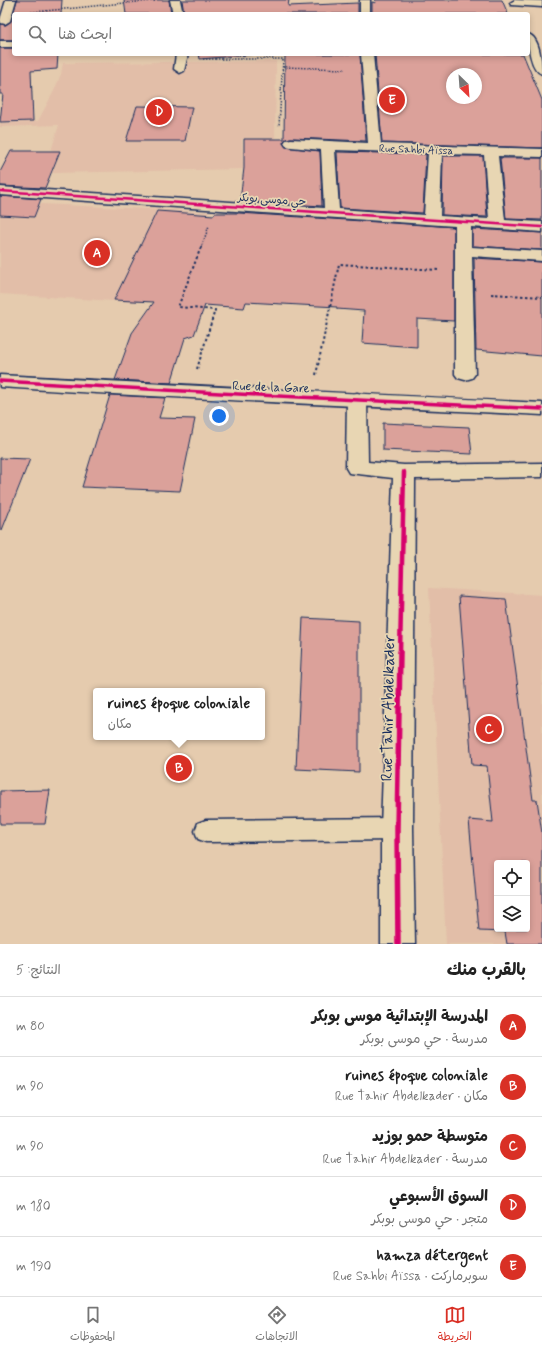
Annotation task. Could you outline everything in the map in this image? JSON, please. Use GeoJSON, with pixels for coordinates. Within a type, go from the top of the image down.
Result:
{"type":"FeatureCollection","features":[{"type":"Feature","properties":{"kind":"street"},"geometry":{"type":"LineString","coordinates":[[0,36],[4,18],[11,0]]}},
{"type":"Feature","properties":{"kind":"street"},"geometry":{"type":"LineString","coordinates":[[175,0],[178,12]]}},
{"type":"Feature","properties":{"kind":"street"},"geometry":{"type":"LineString","coordinates":[[365,0],[365,12]]}},
{"type":"Feature","properties":{"kind":"street"},"geometry":{"type":"LineString","coordinates":[[518,12],[515,2],[542,4]]}},
{"type":"Feature","properties":{"kind":"street"},"geometry":{"type":"LineString","coordinates":[[533,37],[542,70]]}},
{"type":"Feature","properties":{"kind":"street"},"geometry":{"type":"LineString","coordinates":[[0,44],[12,44]]}},
{"type":"Feature","properties":{"kind":"street"},"geometry":{"type":"LineString","coordinates":[[367,56],[375,148]]}},
{"type":"Feature","properties":{"kind":"street","name":"Rue Sahbi Aïssa"},"geometry":{"type":"LineString","coordinates":[[291,143],[375,148],[542,153]]}},
{"type":"Feature","properties":{"kind":"street"},"geometry":{"type":"LineString","coordinates":[[328,146],[332,212]]}},
{"type":"Feature","properties":{"kind":"street"},"geometry":{"type":"LineString","coordinates":[[432,219],[434,149]]}},
{"type":"Feature","properties":{"kind":"street"},"geometry":{"type":"LineString","coordinates":[[491,151],[497,223]]}},
{"type":"Feature","properties":{"kind":"street","name":"حي موسى بوبكر"},"geometry":{"type":"LineString","coordinates":[[0,191],[542,227]]}},
{"type":"Feature","properties":{"kind":"street"},"geometry":{"type":"LineString","coordinates":[[463,221],[465,374]]}},
{"type":"Feature","properties":{"kind":"street"},"geometry":{"type":"LineString","coordinates":[[463,251],[542,256]]}},
{"type":"Feature","properties":{"kind":"street","name":"Rue de la Gare"},"geometry":{"type":"LineString","coordinates":[[0,380],[189,393],[357,399],[542,409]]}},
{"type":"Feature","properties":{"kind":"street"},"geometry":{"type":"LineString","coordinates":[[357,399],[357,468],[404,472],[542,470]]}},
{"type":"Feature","properties":{"kind":"street","name":"Rue Tahir Abdelkader"},"geometry":{"type":"LineString","coordinates":[[398,944],[397,829],[404,472]]}},
{"type":"Feature","properties":{"kind":"lane"},"geometry":{"type":"LineString","coordinates":[[206,831],[397,829]]}},
{"type":"Feature","properties":{"kind":"path"},"geometry":{"type":"LineString","coordinates":[[49,12],[110,3],[157,0]]}},
{"type":"Feature","properties":{"kind":"path"},"geometry":{"type":"LineString","coordinates":[[182,61],[283,59],[278,143],[291,143]]}},
{"type":"Feature","properties":{"kind":"path"},"geometry":{"type":"LineString","coordinates":[[283,67],[368,69]]}},
{"type":"Feature","properties":{"kind":"path"},"geometry":{"type":"LineString","coordinates":[[189,393],[215,310],[178,307],[218,205]]}},
{"type":"Feature","properties":{"kind":"path"},"geometry":{"type":"LineString","coordinates":[[311,397],[339,264],[464,271]]}},
{"type":"Feature","properties":{"kind":"path"},"geometry":{"type":"LineString","coordinates":[[464,293],[542,297]]}},
{"type":"Feature","properties":{"kind":"shaded area"},"geometry":{"type":"Polygon","coordinates":[[[276,61],[275,139],[242,139],[244,169],[52,173],[60,151],[51,151],[59,125],[0,127],[0,122],[38,121],[54,91],[61,74],[63,63],[276,61]]]}},
{"type":"Feature","properties":{"kind":"shaded area"},"geometry":{"type":"Polygon","coordinates":[[[0,202],[209,212],[177,302],[130,302],[0,294],[0,202]]]}},
{"type":"Feature","properties":{"kind":"shaded area"},"geometry":{"type":"Polygon","coordinates":[[[429,588],[542,595],[542,944],[446,944],[429,588]]]}},
{"type":"Feature","properties":{"kind":"building"},"geometry":{"type":"Polygon","coordinates":[[[17,0],[62,0],[61,12],[14,12],[17,0]]]}},
{"type":"Feature","properties":{"kind":"building"},"geometry":{"type":"Polygon","coordinates":[[[124,0],[169,0],[171,12],[126,12],[124,0]]]}},
{"type":"Feature","properties":{"kind":"building"},"geometry":{"type":"Polygon","coordinates":[[[182,0],[289,0],[288,6],[358,3],[358,12],[184,12],[182,0]]]}},
{"type":"Feature","properties":{"kind":"building"},"geometry":{"type":"Polygon","coordinates":[[[375,0],[502,0],[507,12],[372,12],[372,2],[376,3],[375,0]]]}},
{"type":"Feature","properties":{"kind":"building"},"geometry":{"type":"Polygon","coordinates":[[[12,18],[12,40],[0,40],[0,24],[6,25],[11,21],[12,18]]]}},
{"type":"Feature","properties":{"kind":"building"},"geometry":{"type":"Polygon","coordinates":[[[0,48],[12,48],[12,56],[58,56],[57,69],[31,71],[33,121],[0,122],[3,94],[0,94],[0,48]]]}},
{"type":"Feature","properties":{"kind":"building"},"geometry":{"type":"Polygon","coordinates":[[[199,56],[236,56],[200,59],[199,56]]]}},
{"type":"Feature","properties":{"kind":"building"},"geometry":{"type":"Polygon","coordinates":[[[285,56],[360,56],[366,141],[291,138],[286,139],[283,142],[286,147],[320,151],[322,206],[240,201],[244,168],[244,139],[284,139],[285,56]]]}},
{"type":"Feature","properties":{"kind":"building"},"geometry":{"type":"Polygon","coordinates":[[[375,56],[524,56],[542,100],[542,148],[382,143],[375,56]]]}},
{"type":"Feature","properties":{"kind":"building"},"geometry":{"type":"Polygon","coordinates":[[[137,106],[192,107],[185,141],[126,141],[137,106]]]}},
{"type":"Feature","properties":{"kind":"building"},"geometry":{"type":"Polygon","coordinates":[[[11,151],[60,151],[45,188],[0,186],[0,172],[11,151]]]}},
{"type":"Feature","properties":{"kind":"building"},"geometry":{"type":"Polygon","coordinates":[[[337,152],[426,154],[423,213],[340,208],[337,152]]]}},
{"type":"Feature","properties":{"kind":"building"},"geometry":{"type":"Polygon","coordinates":[[[443,156],[483,156],[487,217],[442,215],[443,156]]]}},
{"type":"Feature","properties":{"kind":"building"},"geometry":{"type":"Polygon","coordinates":[[[500,158],[542,158],[542,220],[506,219],[500,158]]]}},
{"type":"Feature","properties":{"kind":"building"},"geometry":{"type":"Polygon","coordinates":[[[0,196],[41,199],[34,217],[0,215],[0,196]]]}},
{"type":"Feature","properties":{"kind":"building"},"geometry":{"type":"Polygon","coordinates":[[[157,211],[214,215],[215,213],[239,213],[454,227],[454,321],[417,319],[417,347],[362,343],[364,311],[337,309],[337,307],[246,302],[244,308],[205,305],[194,335],[185,338],[171,383],[115,380],[132,333],[154,302],[114,300],[157,211]]]}},
{"type":"Feature","properties":{"kind":"building"},"geometry":{"type":"Polygon","coordinates":[[[472,229],[542,233],[542,250],[472,246],[472,229]]]}},
{"type":"Feature","properties":{"kind":"building"},"geometry":{"type":"Polygon","coordinates":[[[474,258],[542,262],[542,356],[476,350],[474,258]]]}},
{"type":"Feature","properties":{"kind":"building"},"geometry":{"type":"Polygon","coordinates":[[[110,395],[165,398],[159,418],[195,419],[180,491],[82,487],[110,395]]]}},
{"type":"Feature","properties":{"kind":"building"},"geometry":{"type":"Polygon","coordinates":[[[383,423],[469,427],[472,454],[383,450],[383,423]]]}},
{"type":"Feature","properties":{"kind":"building"},"geometry":{"type":"Polygon","coordinates":[[[0,458],[30,459],[2,530],[0,530],[0,458]]]}},
{"type":"Feature","properties":{"kind":"building"},"geometry":{"type":"Polygon","coordinates":[[[459,596],[506,599],[533,800],[537,800],[542,833],[542,944],[507,944],[505,932],[530,932],[530,860],[494,860],[494,932],[479,931],[469,820],[493,822],[487,766],[472,765],[459,596]]]}},
{"type":"Feature","properties":{"kind":"building"},"geometry":{"type":"Polygon","coordinates":[[[303,618],[359,621],[359,772],[296,769],[303,618]]]}},
{"type":"Feature","properties":{"kind":"building"},"geometry":{"type":"Polygon","coordinates":[[[50,790],[45,824],[0,824],[0,791],[50,790]]]}},
{"type":"Feature","properties":{"kind":"cycle path"},"geometry":{"type":"LineString","coordinates":[[0,191],[542,227]]}},
{"type":"Feature","properties":{"kind":"cycle path"},"geometry":{"type":"LineString","coordinates":[[0,381],[189,393],[311,397],[542,409]]}},
{"type":"Feature","properties":{"kind":"cycle path"},"geometry":{"type":"LineString","coordinates":[[398,944],[397,829],[404,472]]}},
{"type":"Feature","properties":{"kind":"place","name":"hamza détergent"},"geometry":{"type":"Point","coordinates":[392,100]}},
{"type":"Feature","properties":{"kind":"place","name":"السوق الأسبوعي"},"geometry":{"type":"Point","coordinates":[159,112]}},
{"type":"Feature","properties":{"kind":"place","name":"المدرسة الإبتدائية موسى بوبكر"},"geometry":{"type":"Point","coordinates":[97,253]}},
{"type":"Feature","properties":{"kind":"place","name":"متوسطة حمو بوزيد"},"geometry":{"type":"Point","coordinates":[489,729]}},
{"type":"Feature","properties":{"kind":"place","name":"ruines époque coloniale"},"geometry":{"type":"Point","coordinates":[179,768]}}]}
